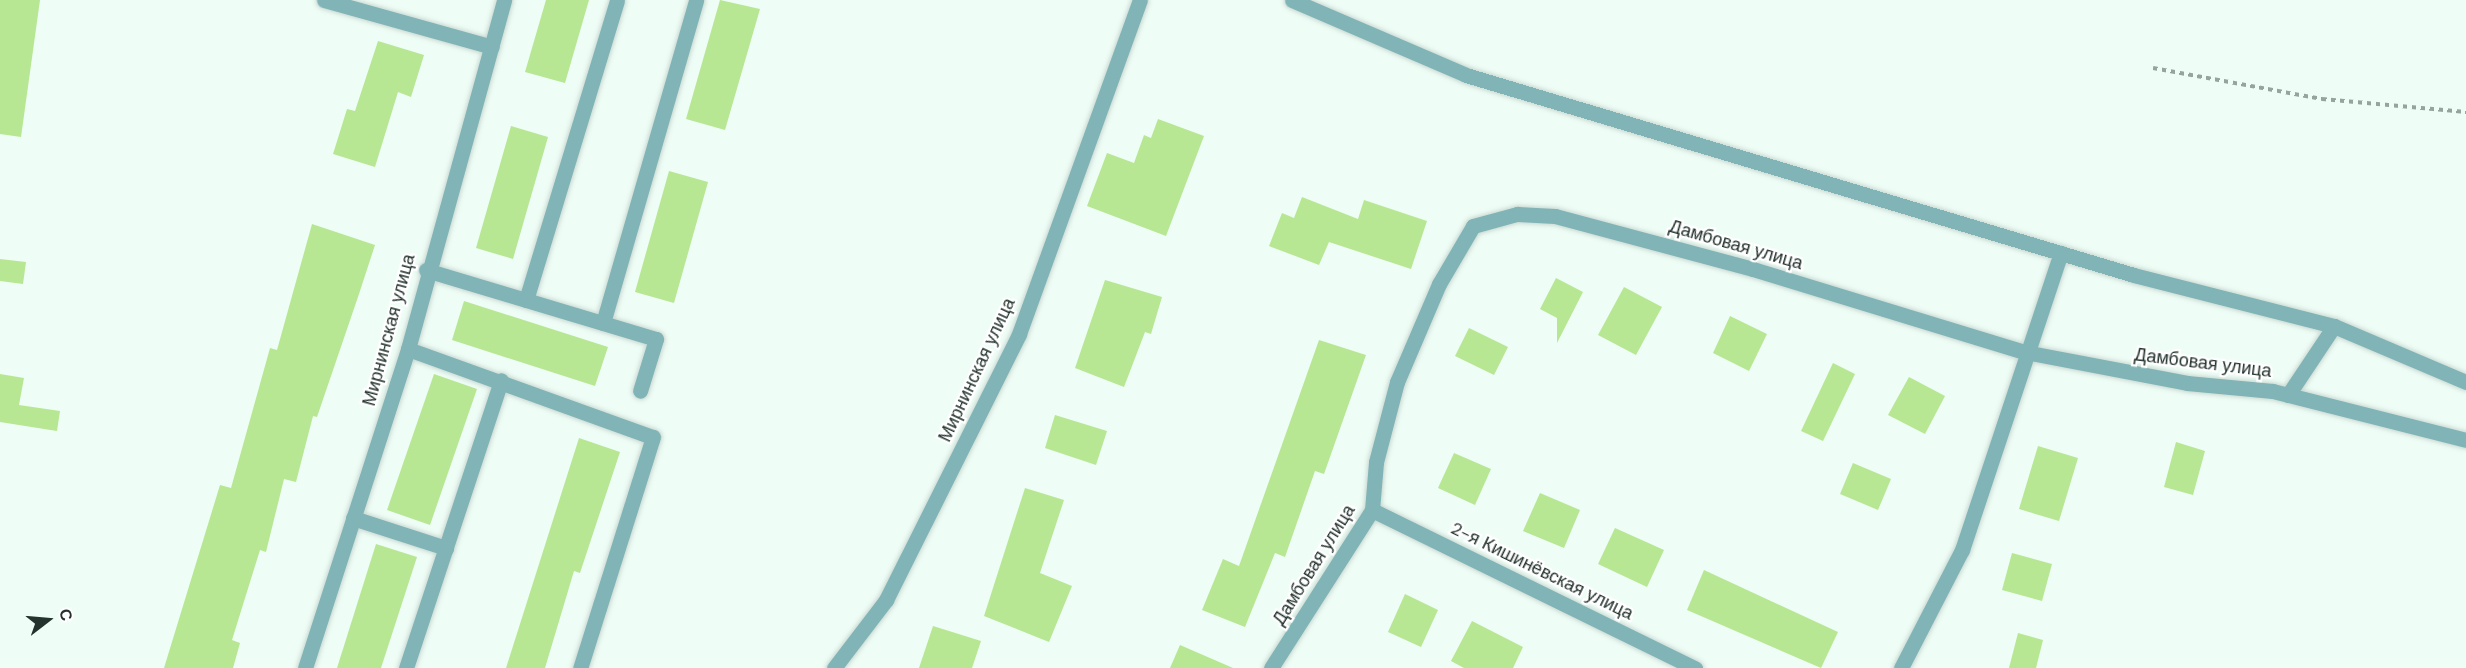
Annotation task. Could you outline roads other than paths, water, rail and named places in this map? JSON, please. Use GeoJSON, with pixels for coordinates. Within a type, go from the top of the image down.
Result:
{"type":"FeatureCollection","features":[{"type":"Feature","properties":{"kind":"street"},"geometry":{"type":"LineString","coordinates":[[324,0],[492,47]]}},
{"type":"Feature","properties":{"kind":"street","name":"Мирнинская улица"},"geometry":{"type":"LineString","coordinates":[[304,668],[408,349],[426,270],[504,0]]}},
{"type":"Feature","properties":{"kind":"street"},"geometry":{"type":"LineString","coordinates":[[526,300],[617,0]]}},
{"type":"Feature","properties":{"kind":"street"},"geometry":{"type":"LineString","coordinates":[[603,323],[696,0]]}},
{"type":"Feature","properties":{"kind":"street","name":"Мирнинская улица"},"geometry":{"type":"LineString","coordinates":[[834,668],[886,600],[1019,334],[1140,0]]}},
{"type":"Feature","properties":{"kind":"street"},"geometry":{"type":"LineString","coordinates":[[1292,0],[1466,75],[2061,253],[2334,326],[2466,382]]}},
{"type":"Feature","properties":{"kind":"street","name":"Дамбовая улица"},"geometry":{"type":"LineString","coordinates":[[1270,668],[1372,510],[1376,462],[1397,381],[1439,284],[1473,226],[1517,214],[1555,216],[1742,266],[2025,352],[2187,383],[2288,395],[2466,440]]}},
{"type":"Feature","properties":{"kind":"street"},"geometry":{"type":"LineString","coordinates":[[1901,668],[1962,550],[2025,352],[2061,253]]}},
{"type":"Feature","properties":{"kind":"street"},"geometry":{"type":"LineString","coordinates":[[426,270],[656,339],[640,391]]}},
{"type":"Feature","properties":{"kind":"street"},"geometry":{"type":"LineString","coordinates":[[2288,395],[2334,326]]}},
{"type":"Feature","properties":{"kind":"street"},"geometry":{"type":"LineString","coordinates":[[408,349],[501,380],[653,437],[580,668]]}},
{"type":"Feature","properties":{"kind":"street"},"geometry":{"type":"LineString","coordinates":[[406,668],[501,380]]}},
{"type":"Feature","properties":{"kind":"street","name":"2-я Кишинёвская улица"},"geometry":{"type":"LineString","coordinates":[[1372,510],[1695,668]]}},
{"type":"Feature","properties":{"kind":"street"},"geometry":{"type":"LineString","coordinates":[[353,518],[446,548]]}}]}
